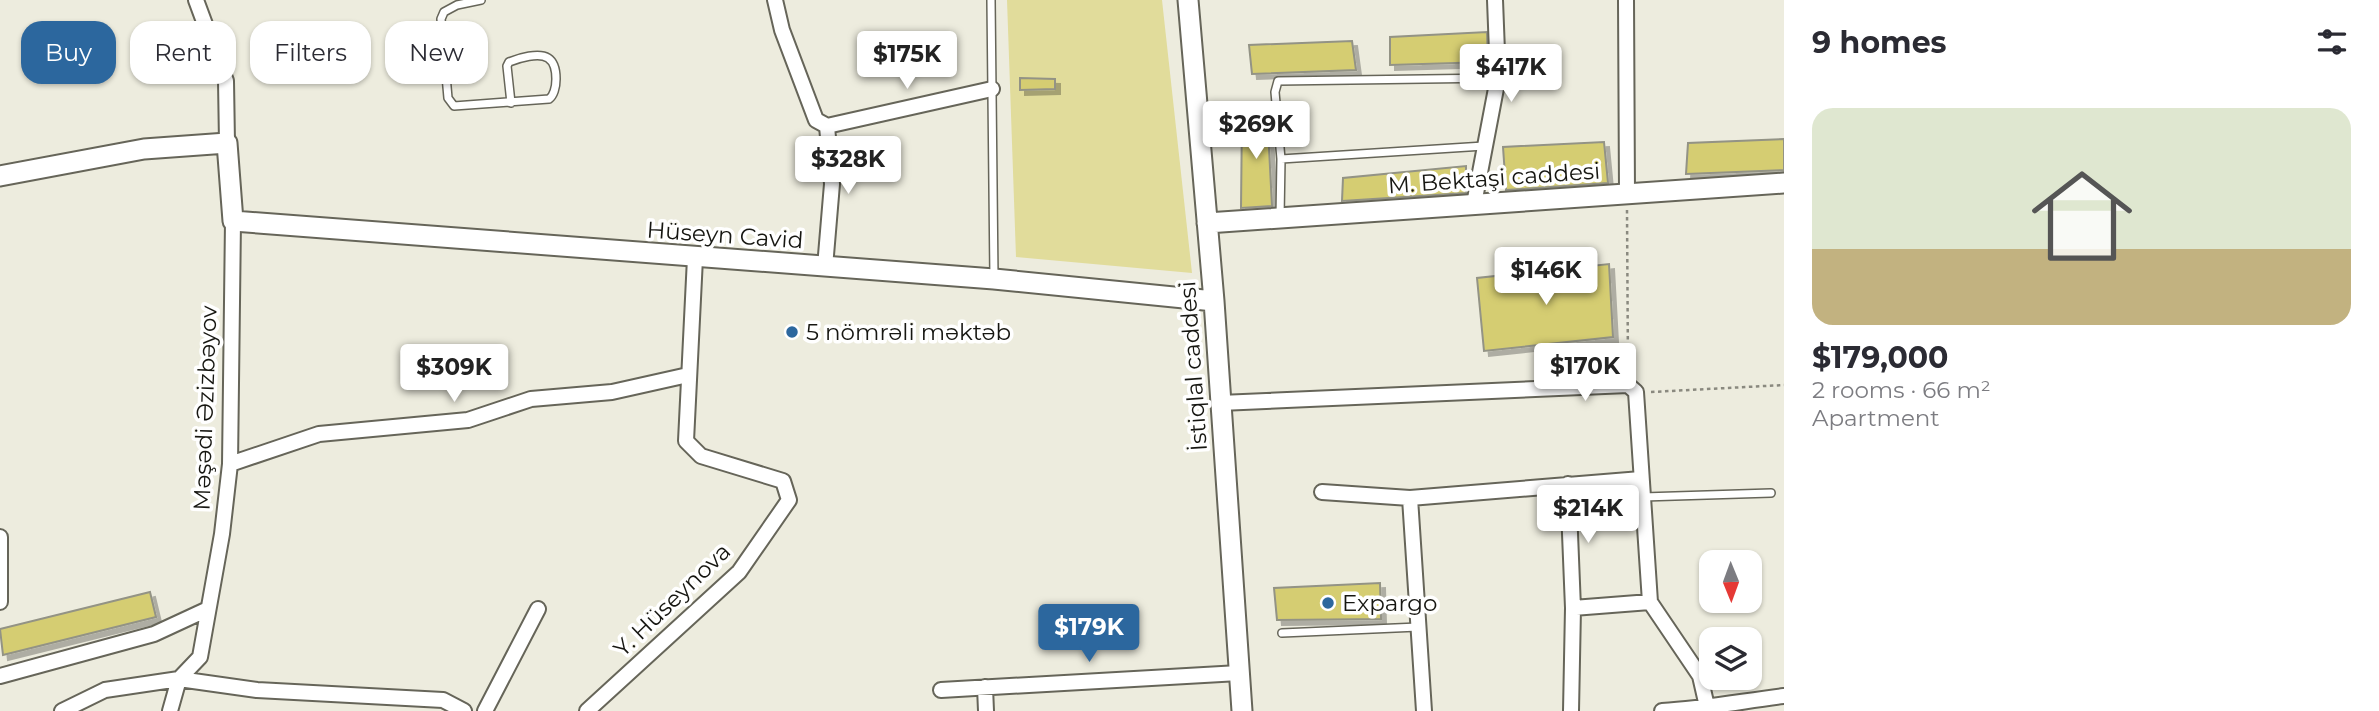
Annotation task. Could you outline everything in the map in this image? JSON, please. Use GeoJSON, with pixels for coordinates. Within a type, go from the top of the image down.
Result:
{"type":"FeatureCollection","features":[{"type":"Feature","properties":{"kind":"main road","name":"İstiqlal caddesi"},"geometry":{"type":"LineString","coordinates":[[1193,6],[1242,711]]}},
{"type":"Feature","properties":{"kind":"main road"},"geometry":{"type":"LineString","coordinates":[[0,176],[144,149],[227,143],[233,221]]}},
{"type":"Feature","properties":{"kind":"main road","name":"M. Bektaşi caddesi"},"geometry":{"type":"LineString","coordinates":[[1207,223],[1784,183]]}},
{"type":"Feature","properties":{"kind":"main road","name":"Hüseyn Cavid"},"geometry":{"type":"LineString","coordinates":[[233,221],[994,279],[1214,301]]}},
{"type":"Feature","properties":{"kind":"street"},"geometry":{"type":"LineString","coordinates":[[196,0],[226,81],[227,143]]}},
{"type":"Feature","properties":{"kind":"street"},"geometry":{"type":"LineString","coordinates":[[775,0],[782,30],[816,120],[827,126],[992,89]]}},
{"type":"Feature","properties":{"kind":"street"},"geometry":{"type":"LineString","coordinates":[[1474,204],[1498,78],[1496,0]]}},
{"type":"Feature","properties":{"kind":"street"},"geometry":{"type":"LineString","coordinates":[[1626,0],[1627,192]]}},
{"type":"Feature","properties":{"kind":"street"},"geometry":{"type":"LineString","coordinates":[[825,267],[832,184],[827,126]]}},
{"type":"Feature","properties":{"kind":"street","name":"Məşədi Əzizbəyov"},"geometry":{"type":"LineString","coordinates":[[170,711],[179,679],[200,657],[230,464],[233,221]]}},
{"type":"Feature","properties":{"kind":"street","name":"Y. Hüseynova"},"geometry":{"type":"LineString","coordinates":[[587,711],[739,572],[789,500],[783,481],[701,456],[692,450],[686,441],[695,258]]}},
{"type":"Feature","properties":{"kind":"street"},"geometry":{"type":"LineString","coordinates":[[230,464],[319,434],[468,419],[531,399],[611,392],[688,375]]}},
{"type":"Feature","properties":{"kind":"street"},"geometry":{"type":"LineString","coordinates":[[1220,403],[1632,389],[1650,602],[1700,676],[1708,710]]}},
{"type":"Feature","properties":{"kind":"street"},"geometry":{"type":"LineString","coordinates":[[1322,492],[1410,498],[1641,479]]}},
{"type":"Feature","properties":{"kind":"street"},"geometry":{"type":"LineString","coordinates":[[1568,484],[1573,608],[1571,711]]}},
{"type":"Feature","properties":{"kind":"street"},"geometry":{"type":"LineString","coordinates":[[1410,498],[1424,711]]}},
{"type":"Feature","properties":{"kind":"street"},"geometry":{"type":"LineString","coordinates":[[0,537],[0,602]]}},
{"type":"Feature","properties":{"kind":"street"},"geometry":{"type":"LineString","coordinates":[[1573,608],[1650,602]]}},
{"type":"Feature","properties":{"kind":"street"},"geometry":{"type":"LineString","coordinates":[[0,676],[154,634],[208,609]]}},
{"type":"Feature","properties":{"kind":"street"},"geometry":{"type":"LineString","coordinates":[[485,711],[538,609]]}},
{"type":"Feature","properties":{"kind":"street"},"geometry":{"type":"LineString","coordinates":[[941,690],[1239,673]]}},
{"type":"Feature","properties":{"kind":"street"},"geometry":{"type":"LineString","coordinates":[[62,711],[104,690],[179,679],[257,690],[443,700],[464,711]]}},
{"type":"Feature","properties":{"kind":"street"},"geometry":{"type":"LineString","coordinates":[[985,687],[986,711]]}},
{"type":"Feature","properties":{"kind":"street"},"geometry":{"type":"LineString","coordinates":[[1662,711],[1708,710],[1729,703],[1784,696]]}},
{"type":"Feature","properties":{"kind":"lane"},"geometry":{"type":"LineString","coordinates":[[481,0],[457,5],[444,12],[441,19],[447,98],[454,106],[511,103],[553,97],[556,80],[550,60],[540,56],[509,62],[507,66],[511,103]]}},
{"type":"Feature","properties":{"kind":"lane"},"geometry":{"type":"LineString","coordinates":[[991,0],[994,279]]}},
{"type":"Feature","properties":{"kind":"lane"},"geometry":{"type":"LineString","coordinates":[[1280,218],[1281,159],[1275,92],[1278,81],[1498,78]]}},
{"type":"Feature","properties":{"kind":"lane"},"geometry":{"type":"LineString","coordinates":[[1281,159],[1484,146]]}},
{"type":"Feature","properties":{"kind":"lane"},"geometry":{"type":"LineString","coordinates":[[1643,497],[1772,494]]}},
{"type":"Feature","properties":{"kind":"lane"},"geometry":{"type":"LineString","coordinates":[[1282,633],[1418,627]]}},
{"type":"Feature","properties":{"kind":"path"},"geometry":{"type":"LineString","coordinates":[[1627,192],[1632,389],[1784,385]]}},
{"type":"Feature","properties":{"kind":"shaded area"},"geometry":{"type":"Polygon","coordinates":[[[1007,0],[1162,0],[1192,273],[1016,257],[1007,0]]]}},
{"type":"Feature","properties":{"kind":"building"},"geometry":{"type":"Polygon","coordinates":[[[1487,32],[1488,62],[1390,65],[1390,37],[1487,32]]]}},
{"type":"Feature","properties":{"kind":"building"},"geometry":{"type":"Polygon","coordinates":[[[1352,41],[1356,70],[1252,74],[1249,45],[1352,41]]]}},
{"type":"Feature","properties":{"kind":"building"},"geometry":{"type":"Polygon","coordinates":[[[1020,78],[1055,79],[1055,89],[1020,90],[1020,78]]]}},
{"type":"Feature","properties":{"kind":"building"},"geometry":{"type":"Polygon","coordinates":[[[1267,110],[1272,206],[1241,208],[1242,114],[1267,110]]]}},
{"type":"Feature","properties":{"kind":"building"},"geometry":{"type":"Polygon","coordinates":[[[1784,139],[1784,170],[1686,174],[1688,143],[1784,139]]]}},
{"type":"Feature","properties":{"kind":"building"},"geometry":{"type":"Polygon","coordinates":[[[1604,142],[1608,183],[1506,190],[1503,147],[1604,142]]]}},
{"type":"Feature","properties":{"kind":"building"},"geometry":{"type":"Polygon","coordinates":[[[1466,166],[1466,193],[1342,201],[1343,178],[1466,166]]]}},
{"type":"Feature","properties":{"kind":"building"},"geometry":{"type":"Polygon","coordinates":[[[1609,264],[1613,337],[1484,351],[1477,278],[1609,264]]]}},
{"type":"Feature","properties":{"kind":"building","name":"Expargo"},"geometry":{"type":"Polygon","coordinates":[[[1380,583],[1381,619],[1277,620],[1274,588],[1380,583]]]}},
{"type":"Feature","properties":{"kind":"building"},"geometry":{"type":"Polygon","coordinates":[[[150,592],[156,617],[3,655],[0,629],[150,592]]]}},
{"type":"Feature","properties":{"kind":"place","name":"5 nömrəli məktəb"},"geometry":{"type":"Point","coordinates":[792,332]}},
{"type":"Feature","properties":{"kind":"place","name":"Expargo"},"geometry":{"type":"Point","coordinates":[1328,603]}}]}
